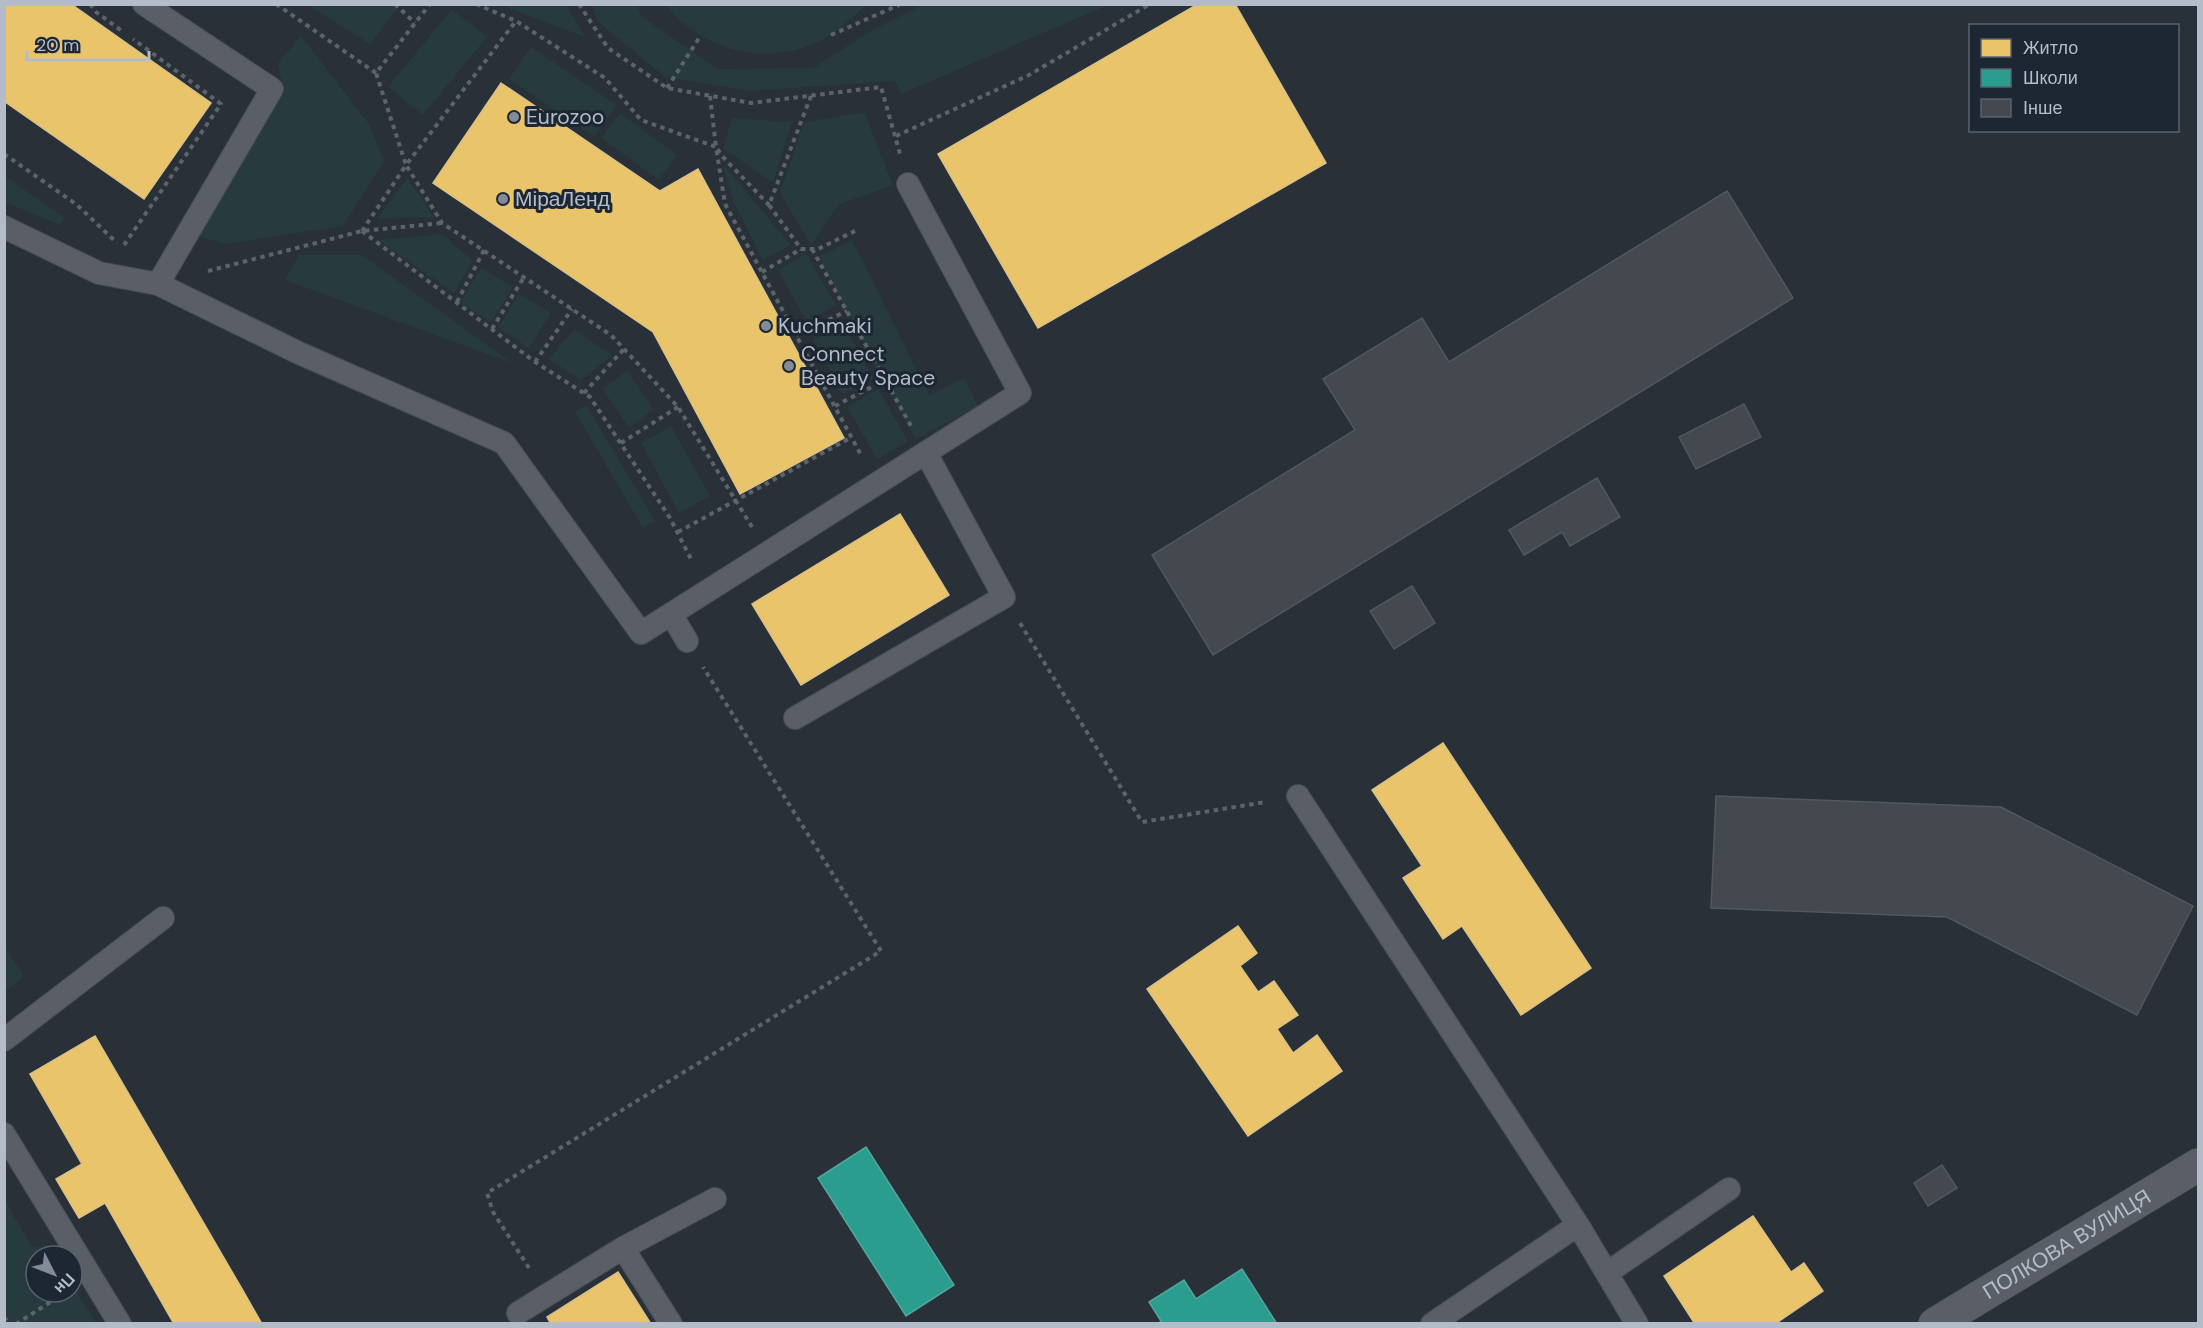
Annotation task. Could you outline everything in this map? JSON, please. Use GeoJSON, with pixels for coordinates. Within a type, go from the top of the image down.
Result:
{"type":"FeatureCollection","features":[{"type":"Feature","properties":{"kind":"street","name":"ПОЛКОВА ВУЛИЦЯ"},"geometry":{"type":"LineString","coordinates":[[1935,1323],[2199,1165]]}},
{"type":"Feature","properties":{"kind":"lane"},"geometry":{"type":"LineString","coordinates":[[144,4],[272,89],[158,284]]}},
{"type":"Feature","properties":{"kind":"lane"},"geometry":{"type":"LineString","coordinates":[[4,227],[99,273],[158,284],[299,353],[504,443],[641,633],[1020,393],[908,184]]}},
{"type":"Feature","properties":{"kind":"lane"},"geometry":{"type":"LineString","coordinates":[[795,718],[1004,597],[926,453]]}},
{"type":"Feature","properties":{"kind":"lane"},"geometry":{"type":"LineString","coordinates":[[671,614],[687,641]]}},
{"type":"Feature","properties":{"kind":"lane"},"geometry":{"type":"LineString","coordinates":[[1298,796],[1578,1225],[1637,1323]]}},
{"type":"Feature","properties":{"kind":"lane"},"geometry":{"type":"LineString","coordinates":[[4,1040],[162,918]]}},
{"type":"Feature","properties":{"kind":"lane"},"geometry":{"type":"LineString","coordinates":[[4,1134],[120,1323]]}},
{"type":"Feature","properties":{"kind":"lane"},"geometry":{"type":"LineString","coordinates":[[1607,1273],[1729,1189]]}},
{"type":"Feature","properties":{"kind":"lane"},"geometry":{"type":"LineString","coordinates":[[518,1313],[623,1248],[715,1198]]}},
{"type":"Feature","properties":{"kind":"lane"},"geometry":{"type":"LineString","coordinates":[[1432,1323],[1578,1225]]}},
{"type":"Feature","properties":{"kind":"lane"},"geometry":{"type":"LineString","coordinates":[[623,1248],[671,1323]]}},
{"type":"Feature","properties":{"kind":"path"},"geometry":{"type":"LineString","coordinates":[[4,154],[76,204],[122,248],[221,104],[96,12],[90,4]]}},
{"type":"Feature","properties":{"kind":"path"},"geometry":{"type":"LineString","coordinates":[[276,4],[376,73],[405,165],[442,223],[611,334],[678,407],[768,553]]}},
{"type":"Feature","properties":{"kind":"path"},"geometry":{"type":"LineString","coordinates":[[395,4],[416,23]]}},
{"type":"Feature","properties":{"kind":"path"},"geometry":{"type":"LineString","coordinates":[[376,73],[430,4]]}},
{"type":"Feature","properties":{"kind":"path"},"geometry":{"type":"LineString","coordinates":[[476,4],[516,21],[605,78],[641,120],[716,147],[769,205],[801,249]]}},
{"type":"Feature","properties":{"kind":"path"},"geometry":{"type":"LineString","coordinates":[[579,4],[608,48],[667,88],[751,104],[881,87],[908,184]]}},
{"type":"Feature","properties":{"kind":"path"},"geometry":{"type":"LineString","coordinates":[[831,35],[901,4]]}},
{"type":"Feature","properties":{"kind":"path"},"geometry":{"type":"LineString","coordinates":[[895,137],[1029,75],[1150,4]]}},
{"type":"Feature","properties":{"kind":"path"},"geometry":{"type":"LineString","coordinates":[[362,231],[405,165],[516,21]]}},
{"type":"Feature","properties":{"kind":"path"},"geometry":{"type":"LineString","coordinates":[[667,88],[701,35]]}},
{"type":"Feature","properties":{"kind":"path"},"geometry":{"type":"LineString","coordinates":[[710,96],[725,204],[876,483]]}},
{"type":"Feature","properties":{"kind":"path"},"geometry":{"type":"LineString","coordinates":[[769,205],[811,96]]}},
{"type":"Feature","properties":{"kind":"path"},"geometry":{"type":"LineString","coordinates":[[158,284],[362,231],[442,223]]}},
{"type":"Feature","properties":{"kind":"path"},"geometry":{"type":"LineString","coordinates":[[762,272],[801,249],[818,249],[859,229]]}},
{"type":"Feature","properties":{"kind":"path"},"geometry":{"type":"LineString","coordinates":[[362,231],[535,362],[590,397],[678,532],[707,591]]}},
{"type":"Feature","properties":{"kind":"path"},"geometry":{"type":"LineString","coordinates":[[812,249],[926,453]]}},
{"type":"Feature","properties":{"kind":"path"},"geometry":{"type":"LineString","coordinates":[[457,302],[484,250]]}},
{"type":"Feature","properties":{"kind":"path"},"geometry":{"type":"LineString","coordinates":[[492,329],[524,277]]}},
{"type":"Feature","properties":{"kind":"path"},"geometry":{"type":"LineString","coordinates":[[535,362],[572,309]]}},
{"type":"Feature","properties":{"kind":"path"},"geometry":{"type":"LineString","coordinates":[[796,334],[847,311]]}},
{"type":"Feature","properties":{"kind":"path"},"geometry":{"type":"LineString","coordinates":[[584,393],[624,349]]}},
{"type":"Feature","properties":{"kind":"path"},"geometry":{"type":"LineString","coordinates":[[834,406],[885,380]]}},
{"type":"Feature","properties":{"kind":"path"},"geometry":{"type":"LineString","coordinates":[[621,443],[678,407]]}},
{"type":"Feature","properties":{"kind":"path"},"geometry":{"type":"LineString","coordinates":[[678,532],[852,437]]}},
{"type":"Feature","properties":{"kind":"path"},"geometry":{"type":"LineString","coordinates":[[1004,597],[1142,822],[1298,796]]}},
{"type":"Feature","properties":{"kind":"path"},"geometry":{"type":"LineString","coordinates":[[547,1295],[493,1212],[487,1193],[881,951],[687,641]]}},
{"type":"Feature","properties":{"kind":"path"},"geometry":{"type":"LineString","coordinates":[[16,1323],[47,1304]]}},
{"type":"Feature","properties":{"kind":"path"},"geometry":{"type":"LineString","coordinates":[[4,1317],[9,1323]]}},
{"type":"Feature","properties":{"kind":"green space"},"geometry":{"type":"Polygon","coordinates":[[[308,5],[400,5],[370,44],[308,5]]]}},
{"type":"Feature","properties":{"kind":"green space"},"geometry":{"type":"Polygon","coordinates":[[[501,5],[566,5],[585,37],[501,5]]]}},
{"type":"Feature","properties":{"kind":"green space"},"geometry":{"type":"Polygon","coordinates":[[[592,5],[638,5],[641,16],[717,69],[813,68],[874,29],[922,5],[1108,5],[901,94],[895,81],[750,91],[665,77],[597,21],[592,5]]]}},
{"type":"Feature","properties":{"kind":"green space"},"geometry":{"type":"Polygon","coordinates":[[[666,5],[865,5],[845,24],[824,39],[800,49],[776,53],[751,53],[727,48],[705,38],[684,24],[666,5]]]}},
{"type":"Feature","properties":{"kind":"green space"},"geometry":{"type":"Polygon","coordinates":[[[452,9],[487,37],[423,115],[388,87],[452,9]]]}},
{"type":"Feature","properties":{"kind":"green space"},"geometry":{"type":"Polygon","coordinates":[[[301,36],[369,124],[384,161],[343,226],[226,244],[197,236],[284,93],[278,63],[301,36]]]}},
{"type":"Feature","properties":{"kind":"green space"},"geometry":{"type":"Polygon","coordinates":[[[531,47],[617,105],[594,137],[509,79],[531,47]]]}},
{"type":"Feature","properties":{"kind":"green space"},"geometry":{"type":"Polygon","coordinates":[[[864,112],[893,185],[838,205],[811,245],[780,193],[804,122],[864,112]]]}},
{"type":"Feature","properties":{"kind":"green space"},"geometry":{"type":"Polygon","coordinates":[[[620,113],[677,155],[659,180],[601,138],[620,113]]]}},
{"type":"Feature","properties":{"kind":"green space"},"geometry":{"type":"Polygon","coordinates":[[[732,118],[792,122],[773,183],[723,148],[732,118]]]}},
{"type":"Feature","properties":{"kind":"green space"},"geometry":{"type":"Polygon","coordinates":[[[722,163],[791,245],[763,260],[733,201],[722,163]]]}},
{"type":"Feature","properties":{"kind":"green space"},"geometry":{"type":"Polygon","coordinates":[[[5,176],[65,218],[60,225],[5,202],[5,176]]]}},
{"type":"Feature","properties":{"kind":"green space"},"geometry":{"type":"Polygon","coordinates":[[[407,178],[434,217],[377,219],[407,178]]]}},
{"type":"Feature","properties":{"kind":"green space"},"geometry":{"type":"Polygon","coordinates":[[[442,234],[473,261],[454,293],[378,240],[442,234]]]}},
{"type":"Feature","properties":{"kind":"green space"},"geometry":{"type":"Polygon","coordinates":[[[852,240],[929,395],[964,378],[978,406],[916,439],[818,257],[852,240]]]}},
{"type":"Feature","properties":{"kind":"green space"},"geometry":{"type":"Polygon","coordinates":[[[806,253],[836,305],[807,322],[778,270],[806,253]]]}},
{"type":"Feature","properties":{"kind":"green space"},"geometry":{"type":"Polygon","coordinates":[[[299,255],[362,255],[512,363],[285,280],[299,255]]]}},
{"type":"Feature","properties":{"kind":"green space"},"geometry":{"type":"Polygon","coordinates":[[[481,268],[513,287],[491,322],[460,303],[481,268]]]}},
{"type":"Feature","properties":{"kind":"green space"},"geometry":{"type":"Polygon","coordinates":[[[519,294],[551,313],[529,348],[498,328],[519,294]]]}},
{"type":"Feature","properties":{"kind":"green space"},"geometry":{"type":"Polygon","coordinates":[[[843,324],[873,378],[843,394],[813,340],[843,324]]]}},
{"type":"Feature","properties":{"kind":"green space"},"geometry":{"type":"Polygon","coordinates":[[[574,329],[612,356],[581,380],[549,359],[574,329]]]}},
{"type":"Feature","properties":{"kind":"green space"},"geometry":{"type":"Polygon","coordinates":[[[627,371],[654,409],[629,427],[602,389],[627,371]]]}},
{"type":"Feature","properties":{"kind":"green space"},"geometry":{"type":"Polygon","coordinates":[[[878,389],[908,441],[877,459],[847,407],[878,389]]]}},
{"type":"Feature","properties":{"kind":"green space"},"geometry":{"type":"Polygon","coordinates":[[[587,406],[655,521],[643,528],[575,412],[587,406]]]}},
{"type":"Feature","properties":{"kind":"green space"},"geometry":{"type":"Polygon","coordinates":[[[671,426],[710,496],[679,513],[641,443],[671,426]]]}},
{"type":"Feature","properties":{"kind":"green space"},"geometry":{"type":"Polygon","coordinates":[[[4,946],[24,976],[5,992],[4,992],[4,946]]]}},
{"type":"Feature","properties":{"kind":"green space"},"geometry":{"type":"Polygon","coordinates":[[[4,1199],[30,1244],[24,1244],[24,1304],[84,1304],[96,1323],[5,1323],[4,1199]]]}},
{"type":"Feature","properties":{"kind":"building: Житло"},"geometry":{"type":"Polygon","coordinates":[[[4,4],[71,4],[211,103],[144,199],[4,101],[4,4]]]}},
{"type":"Feature","properties":{"kind":"building: Житло"},"geometry":{"type":"Polygon","coordinates":[[[1198,4],[1235,4],[1326,163],[1038,328],[938,154],[1198,4]]]}},
{"type":"Feature","properties":{"kind":"building: Житло"},"geometry":{"type":"Polygon","coordinates":[[[501,83],[660,191],[698,169],[844,438],[740,494],[653,332],[433,183],[501,83]]]}},
{"type":"Feature","properties":{"kind":"building: Житло"},"geometry":{"type":"Polygon","coordinates":[[[900,514],[949,595],[801,685],[752,604],[900,514]]]}},
{"type":"Feature","properties":{"kind":"building: Житло"},"geometry":{"type":"Polygon","coordinates":[[[1443,743],[1591,968],[1521,1015],[1462,926],[1443,939],[1403,878],[1422,866],[1372,790],[1443,743]]]}},
{"type":"Feature","properties":{"kind":"building: Житло"},"geometry":{"type":"Polygon","coordinates":[[[1238,926],[1257,953],[1240,966],[1258,992],[1274,981],[1298,1015],[1277,1029],[1293,1053],[1317,1035],[1342,1071],[1248,1136],[1147,989],[1238,926]]]}},
{"type":"Feature","properties":{"kind":"building: Житло"},"geometry":{"type":"Polygon","coordinates":[[[95,1036],[262,1324],[174,1324],[105,1203],[79,1218],[56,1179],[82,1164],[30,1074],[95,1036]]]}},
{"type":"Feature","properties":{"kind":"building: Житло"},"geometry":{"type":"Polygon","coordinates":[[[1753,1216],[1791,1272],[1804,1263],[1823,1291],[1775,1324],[1695,1324],[1664,1276],[1753,1216]]]}},
{"type":"Feature","properties":{"kind":"building: Житло"},"geometry":{"type":"Polygon","coordinates":[[[618,1272],[651,1324],[551,1324],[547,1317],[618,1272]]]}},
{"type":"Feature","properties":{"kind":"building: Школи"},"geometry":{"type":"Polygon","coordinates":[[[866,1147],[954,1285],[906,1316],[818,1178],[866,1147]]]}},
{"type":"Feature","properties":{"kind":"building: Школи"},"geometry":{"type":"Polygon","coordinates":[[[1242,1269],[1277,1324],[1158,1324],[1161,1321],[1149,1302],[1184,1280],[1196,1299],[1242,1269]]]}},
{"type":"Feature","properties":{"kind":"building: Інше"},"geometry":{"type":"Polygon","coordinates":[[[1727,191],[1793,298],[1213,655],[1152,555],[1355,430],[1323,379],[1422,318],[1449,362],[1727,191]]]}},
{"type":"Feature","properties":{"kind":"building: Інше"},"geometry":{"type":"Polygon","coordinates":[[[1744,404],[1761,437],[1696,469],[1679,437],[1744,404]]]}},
{"type":"Feature","properties":{"kind":"building: Інше"},"geometry":{"type":"Polygon","coordinates":[[[1597,478],[1620,517],[1570,546],[1562,532],[1524,555],[1509,530],[1597,478]]]}},
{"type":"Feature","properties":{"kind":"building: Інше"},"geometry":{"type":"Polygon","coordinates":[[[1412,586],[1435,623],[1394,649],[1370,611],[1412,586]]]}},
{"type":"Feature","properties":{"kind":"building: Інше"},"geometry":{"type":"Polygon","coordinates":[[[1716,796],[2001,807],[2193,906],[2137,1015],[1947,917],[1711,908],[1716,796]]]}},
{"type":"Feature","properties":{"kind":"building: Інше"},"geometry":{"type":"Polygon","coordinates":[[[1942,1165],[1957,1188],[1928,1206],[1914,1183],[1942,1165]]]}},
{"type":"Feature","properties":{"kind":"place","name":"Eurozoo"},"geometry":{"type":"Point","coordinates":[514,117]}},
{"type":"Feature","properties":{"kind":"place","name":"МіраЛенд"},"geometry":{"type":"Point","coordinates":[503,199]}},
{"type":"Feature","properties":{"kind":"place","name":"Kuchmaki"},"geometry":{"type":"Point","coordinates":[766,326]}},
{"type":"Feature","properties":{"kind":"place","name":"Connect Beauty Space"},"geometry":{"type":"Point","coordinates":[789,366]}}]}
